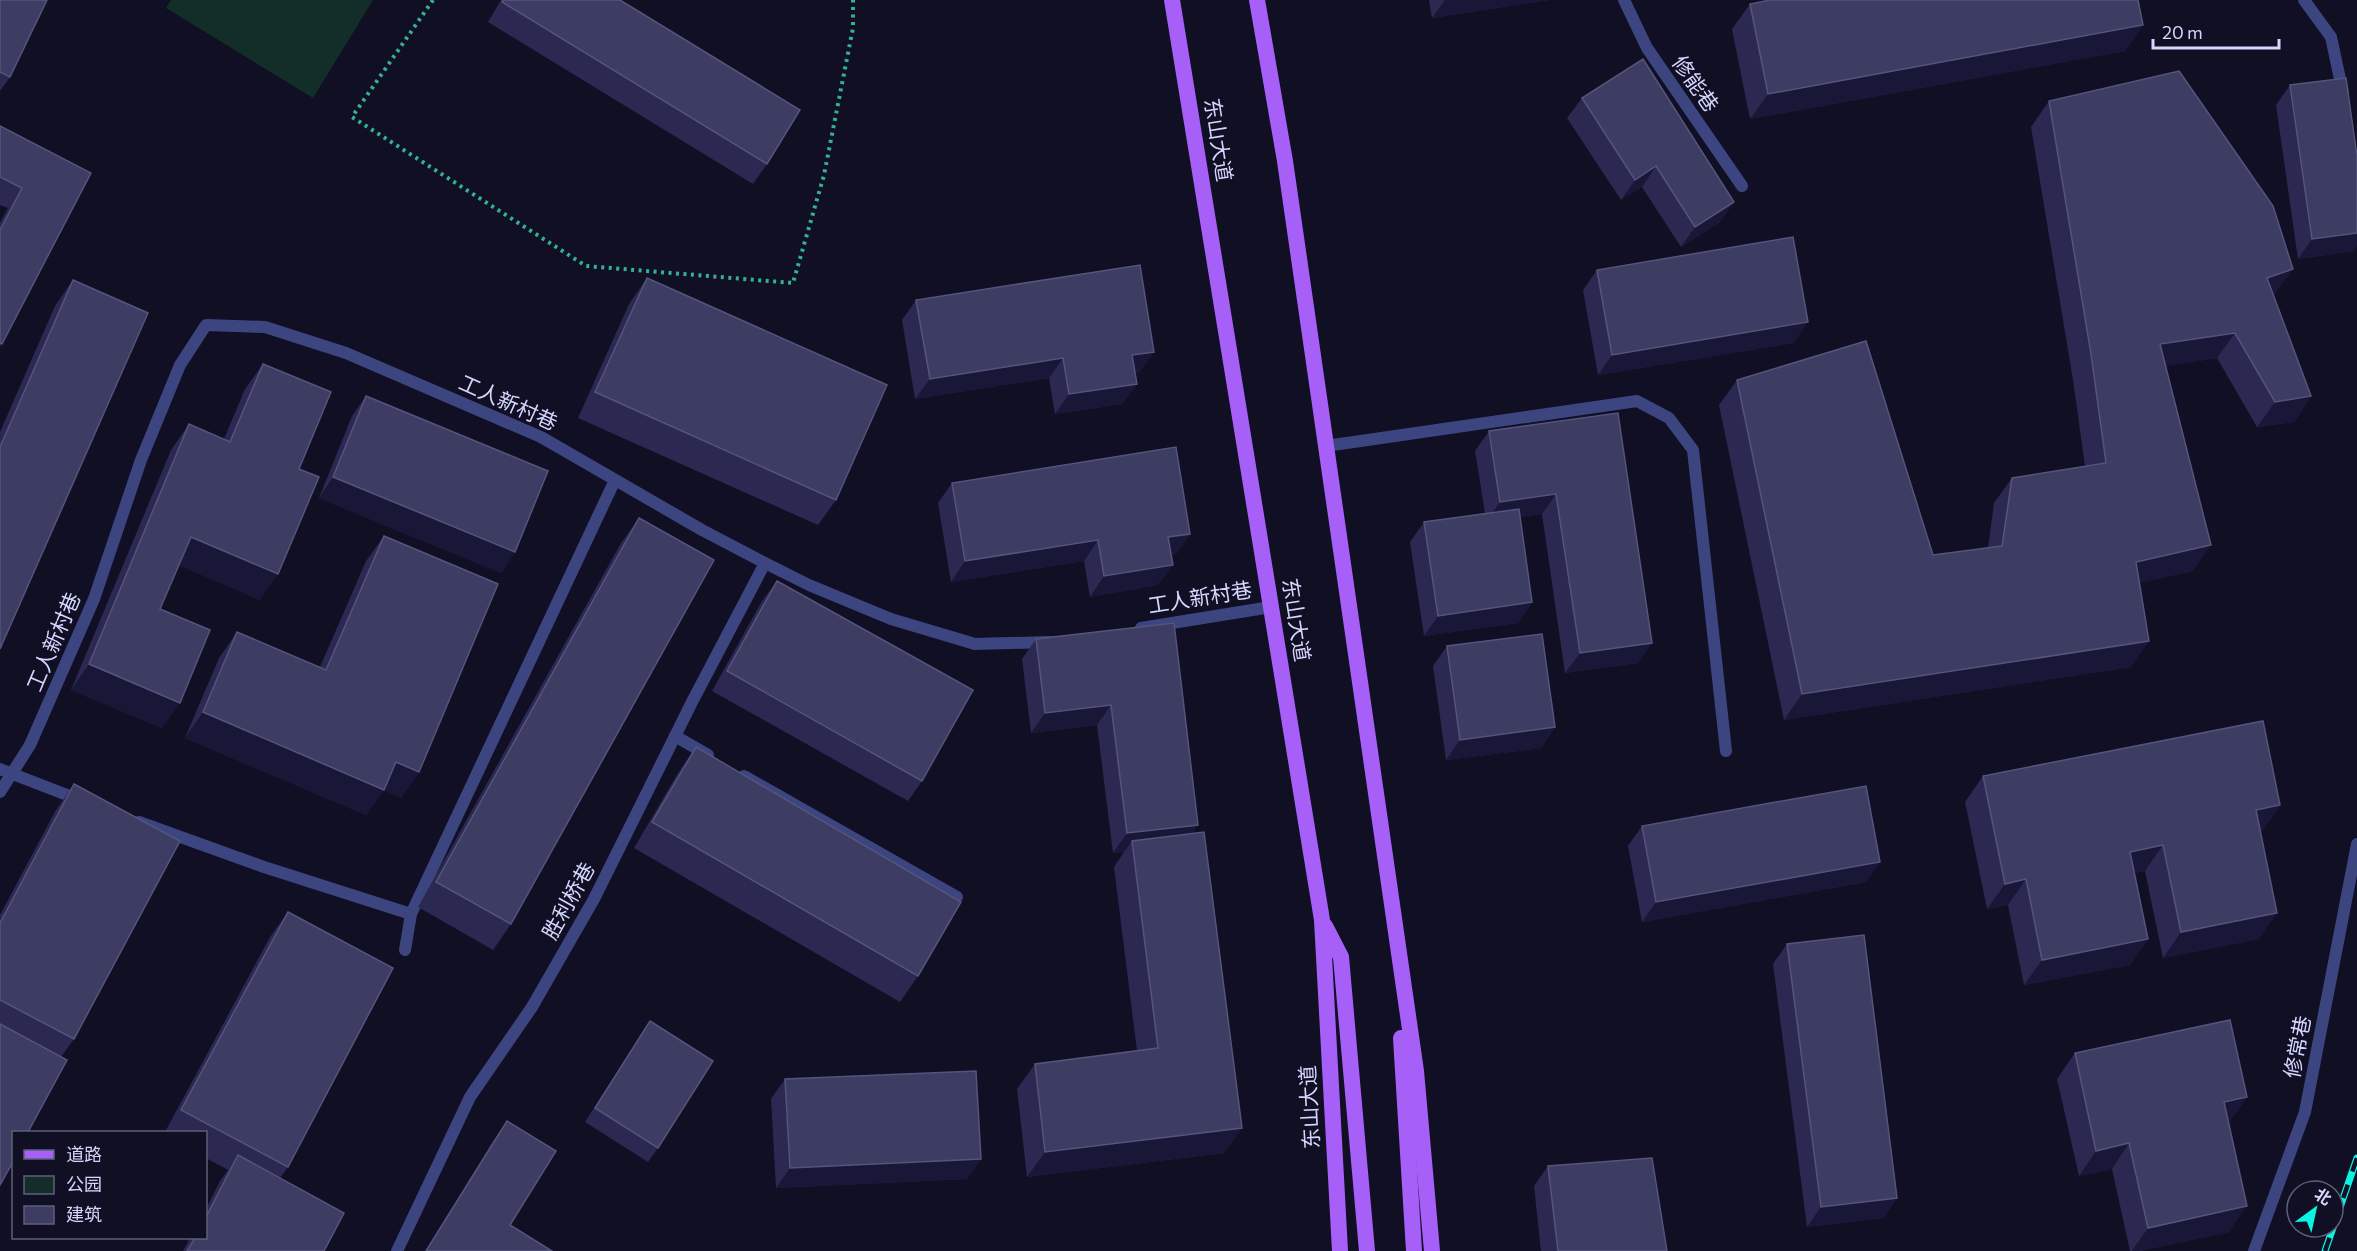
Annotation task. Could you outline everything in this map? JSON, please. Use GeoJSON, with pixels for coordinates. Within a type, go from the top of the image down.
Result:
{"type":"FeatureCollection","features":[{"type":"Feature","properties":{"kind":"main road","name":"东山大道"},"geometry":{"type":"LineString","coordinates":[[1172,0],[1322,920],[1340,1251]]}},
{"type":"Feature","properties":{"kind":"main road"},"geometry":{"type":"LineString","coordinates":[[1257,0],[1285,161],[1416,1071],[1432,1251]]}},
{"type":"Feature","properties":{"kind":"main road"},"geometry":{"type":"LineString","coordinates":[[1394,917],[1414,1251]]}},
{"type":"Feature","properties":{"kind":"main road"},"geometry":{"type":"LineString","coordinates":[[1322,920],[1341,957],[1367,1251]]}},
{"type":"Feature","properties":{"kind":"street","name":"修能巷"},"geometry":{"type":"LineString","coordinates":[[1624,0],[1647,48],[1742,186]]}},
{"type":"Feature","properties":{"kind":"street"},"geometry":{"type":"LineString","coordinates":[[2304,0],[2331,37],[2345,102]]}},
{"type":"Feature","properties":{"kind":"street","name":"工人新村巷"},"geometry":{"type":"LineString","coordinates":[[0,792],[6,772],[30,745],[94,599],[141,460],[180,365],[206,325],[265,327],[346,353],[541,437],[702,530],[765,563],[809,585],[891,619],[975,644],[1062,640]]}},
{"type":"Feature","properties":{"kind":"street"},"geometry":{"type":"LineString","coordinates":[[1326,446],[1637,401],[1669,418],[1693,450],[1726,751]]}},
{"type":"Feature","properties":{"kind":"street"},"geometry":{"type":"LineString","coordinates":[[405,950],[411,914],[615,480]]}},
{"type":"Feature","properties":{"kind":"street","name":"胜利桥巷"},"geometry":{"type":"LineString","coordinates":[[397,1251],[470,1097],[532,1007],[594,899],[765,563]]}},
{"type":"Feature","properties":{"kind":"street","name":"工人新村巷"},"geometry":{"type":"LineString","coordinates":[[1132,629],[1271,607]]}},
{"type":"Feature","properties":{"kind":"street"},"geometry":{"type":"LineString","coordinates":[[675,736],[715,759]]}},
{"type":"Feature","properties":{"kind":"street"},"geometry":{"type":"LineString","coordinates":[[735,771],[957,897]]}},
{"type":"Feature","properties":{"kind":"street"},"geometry":{"type":"LineString","coordinates":[[6,772],[94,805]]}},
{"type":"Feature","properties":{"kind":"street"},"geometry":{"type":"LineString","coordinates":[[125,816],[264,867],[411,914]]}},
{"type":"Feature","properties":{"kind":"street","name":"修常巷"},"geometry":{"type":"LineString","coordinates":[[2254,1251],[2305,1112],[2357,844]]}},
{"type":"Feature","properties":{"kind":"path"},"geometry":{"type":"LineString","coordinates":[[433,0],[352,117],[586,266],[793,284],[824,175],[853,28],[853,0]]}},
{"type":"Feature","properties":{"kind":"green space"},"geometry":{"type":"Polygon","coordinates":[[[171,0],[373,0],[313,98],[166,8],[171,0]]]}},
{"type":"Feature","properties":{"kind":"building"},"geometry":{"type":"Polygon","coordinates":[[[0,0],[47,0],[10,77],[0,72],[0,0]]]}},
{"type":"Feature","properties":{"kind":"building"},"geometry":{"type":"Polygon","coordinates":[[[503,0],[620,0],[800,110],[767,164],[502,2],[503,0]]]}},
{"type":"Feature","properties":{"kind":"building"},"geometry":{"type":"Polygon","coordinates":[[[1770,0],[2138,0],[2143,25],[1768,94],[1750,4],[1770,0]]]}},
{"type":"Feature","properties":{"kind":"building"},"geometry":{"type":"Polygon","coordinates":[[[1643,59],[1734,202],[1695,227],[1656,166],[1635,180],[1582,98],[1643,59]]]}},
{"type":"Feature","properties":{"kind":"building"},"geometry":{"type":"Polygon","coordinates":[[[2179,71],[2273,206],[2293,269],[2267,278],[2311,396],[2275,402],[2235,333],[2160,344],[2211,545],[2136,562],[2149,641],[1802,694],[1737,380],[1866,341],[1933,555],[2002,546],[2012,478],[2106,463],[2091,354],[2049,101],[2179,71]]]}},
{"type":"Feature","properties":{"kind":"building"},"geometry":{"type":"Polygon","coordinates":[[[2346,78],[2357,156],[2357,233],[2312,239],[2290,85],[2346,78]]]}},
{"type":"Feature","properties":{"kind":"building"},"geometry":{"type":"Polygon","coordinates":[[[0,126],[91,173],[2,344],[0,343],[0,230],[22,188],[0,177],[0,126]]]}},
{"type":"Feature","properties":{"kind":"building"},"geometry":{"type":"Polygon","coordinates":[[[1793,237],[1808,322],[1612,355],[1597,270],[1793,237]]]}},
{"type":"Feature","properties":{"kind":"building"},"geometry":{"type":"Polygon","coordinates":[[[1140,265],[1154,352],[1132,355],[1137,384],[1069,394],[1063,358],[930,379],[916,300],[1140,265]]]}},
{"type":"Feature","properties":{"kind":"building"},"geometry":{"type":"Polygon","coordinates":[[[647,278],[887,385],[836,500],[595,392],[647,278]]]}},
{"type":"Feature","properties":{"kind":"building"},"geometry":{"type":"Polygon","coordinates":[[[73,280],[148,313],[0,649],[0,447],[73,280]]]}},
{"type":"Feature","properties":{"kind":"building"},"geometry":{"type":"Polygon","coordinates":[[[263,364],[331,392],[299,469],[319,477],[278,574],[191,537],[160,609],[210,630],[180,703],[89,664],[189,424],[230,442],[263,364]]]}},
{"type":"Feature","properties":{"kind":"building"},"geometry":{"type":"Polygon","coordinates":[[[366,396],[548,471],[515,552],[333,477],[366,396]]]}},
{"type":"Feature","properties":{"kind":"building"},"geometry":{"type":"Polygon","coordinates":[[[1618,413],[1652,643],[1580,653],[1556,494],[1500,502],[1489,431],[1618,413]]]}},
{"type":"Feature","properties":{"kind":"building"},"geometry":{"type":"Polygon","coordinates":[[[1176,447],[1190,534],[1168,537],[1173,565],[1104,576],[1098,540],[965,561],[952,483],[1176,447]]]}},
{"type":"Feature","properties":{"kind":"building"},"geometry":{"type":"Polygon","coordinates":[[[1519,509],[1532,602],[1438,616],[1424,522],[1519,509]]]}},
{"type":"Feature","properties":{"kind":"building"},"geometry":{"type":"Polygon","coordinates":[[[639,518],[714,560],[511,924],[436,882],[639,518]]]}},
{"type":"Feature","properties":{"kind":"building"},"geometry":{"type":"Polygon","coordinates":[[[384,536],[498,584],[419,772],[396,762],[384,790],[203,712],[237,632],[326,670],[384,536]]]}},
{"type":"Feature","properties":{"kind":"building"},"geometry":{"type":"Polygon","coordinates":[[[777,581],[973,690],[922,781],[727,671],[777,581]]]}},
{"type":"Feature","properties":{"kind":"building"},"geometry":{"type":"Polygon","coordinates":[[[1174,623],[1198,825],[1127,833],[1111,705],[1045,713],[1036,639],[1174,623]]]}},
{"type":"Feature","properties":{"kind":"building"},"geometry":{"type":"Polygon","coordinates":[[[1542,634],[1555,727],[1460,740],[1447,646],[1542,634]]]}},
{"type":"Feature","properties":{"kind":"building"},"geometry":{"type":"Polygon","coordinates":[[[2263,721],[2280,805],[2256,810],[2277,913],[2181,932],[2163,845],[2130,852],[2148,939],[2042,960],[2026,879],[2005,884],[1983,776],[2263,721]]]}},
{"type":"Feature","properties":{"kind":"building"},"geometry":{"type":"Polygon","coordinates":[[[696,747],[961,902],[918,976],[652,822],[696,747]]]}},
{"type":"Feature","properties":{"kind":"building"},"geometry":{"type":"Polygon","coordinates":[[[74,784],[180,841],[74,1039],[0,1000],[0,923],[74,784]]]}},
{"type":"Feature","properties":{"kind":"building"},"geometry":{"type":"Polygon","coordinates":[[[1866,786],[1880,862],[1656,902],[1642,826],[1866,786]]]}},
{"type":"Feature","properties":{"kind":"building"},"geometry":{"type":"Polygon","coordinates":[[[1204,832],[1242,1128],[1045,1152],[1035,1064],[1158,1048],[1132,841],[1204,832]]]}},
{"type":"Feature","properties":{"kind":"building"},"geometry":{"type":"Polygon","coordinates":[[[288,912],[393,968],[288,1167],[181,1110],[288,912]]]}},
{"type":"Feature","properties":{"kind":"building"},"geometry":{"type":"Polygon","coordinates":[[[1864,935],[1897,1198],[1821,1207],[1787,944],[1864,935]]]}},
{"type":"Feature","properties":{"kind":"building"},"geometry":{"type":"Polygon","coordinates":[[[2230,1020],[2247,1097],[2224,1102],[2247,1206],[2148,1228],[2129,1143],[2096,1151],[2075,1053],[2230,1020]]]}},
{"type":"Feature","properties":{"kind":"building"},"geometry":{"type":"Polygon","coordinates":[[[650,1021],[713,1061],[658,1148],[595,1108],[650,1021]]]}},
{"type":"Feature","properties":{"kind":"building"},"geometry":{"type":"Polygon","coordinates":[[[0,1024],[67,1060],[29,1131],[12,1131],[12,1164],[0,1185],[0,1024]]]}},
{"type":"Feature","properties":{"kind":"building"},"geometry":{"type":"Polygon","coordinates":[[[976,1071],[981,1159],[790,1168],[785,1079],[976,1071]]]}},
{"type":"Feature","properties":{"kind":"building"},"geometry":{"type":"Polygon","coordinates":[[[507,1121],[556,1151],[510,1225],[552,1251],[426,1251],[507,1121]]]}},
{"type":"Feature","properties":{"kind":"building"},"geometry":{"type":"Polygon","coordinates":[[[238,1155],[344,1213],[324,1251],[187,1251],[194,1239],[207,1239],[207,1215],[238,1155]]]}},
{"type":"Feature","properties":{"kind":"building"},"geometry":{"type":"Polygon","coordinates":[[[1652,1158],[1667,1251],[1558,1251],[1548,1166],[1652,1158]]]}},
{"type":"Feature","properties":{"kind":"railway"},"geometry":{"type":"LineString","coordinates":[[2325,1251],[2357,1158]]}}]}
